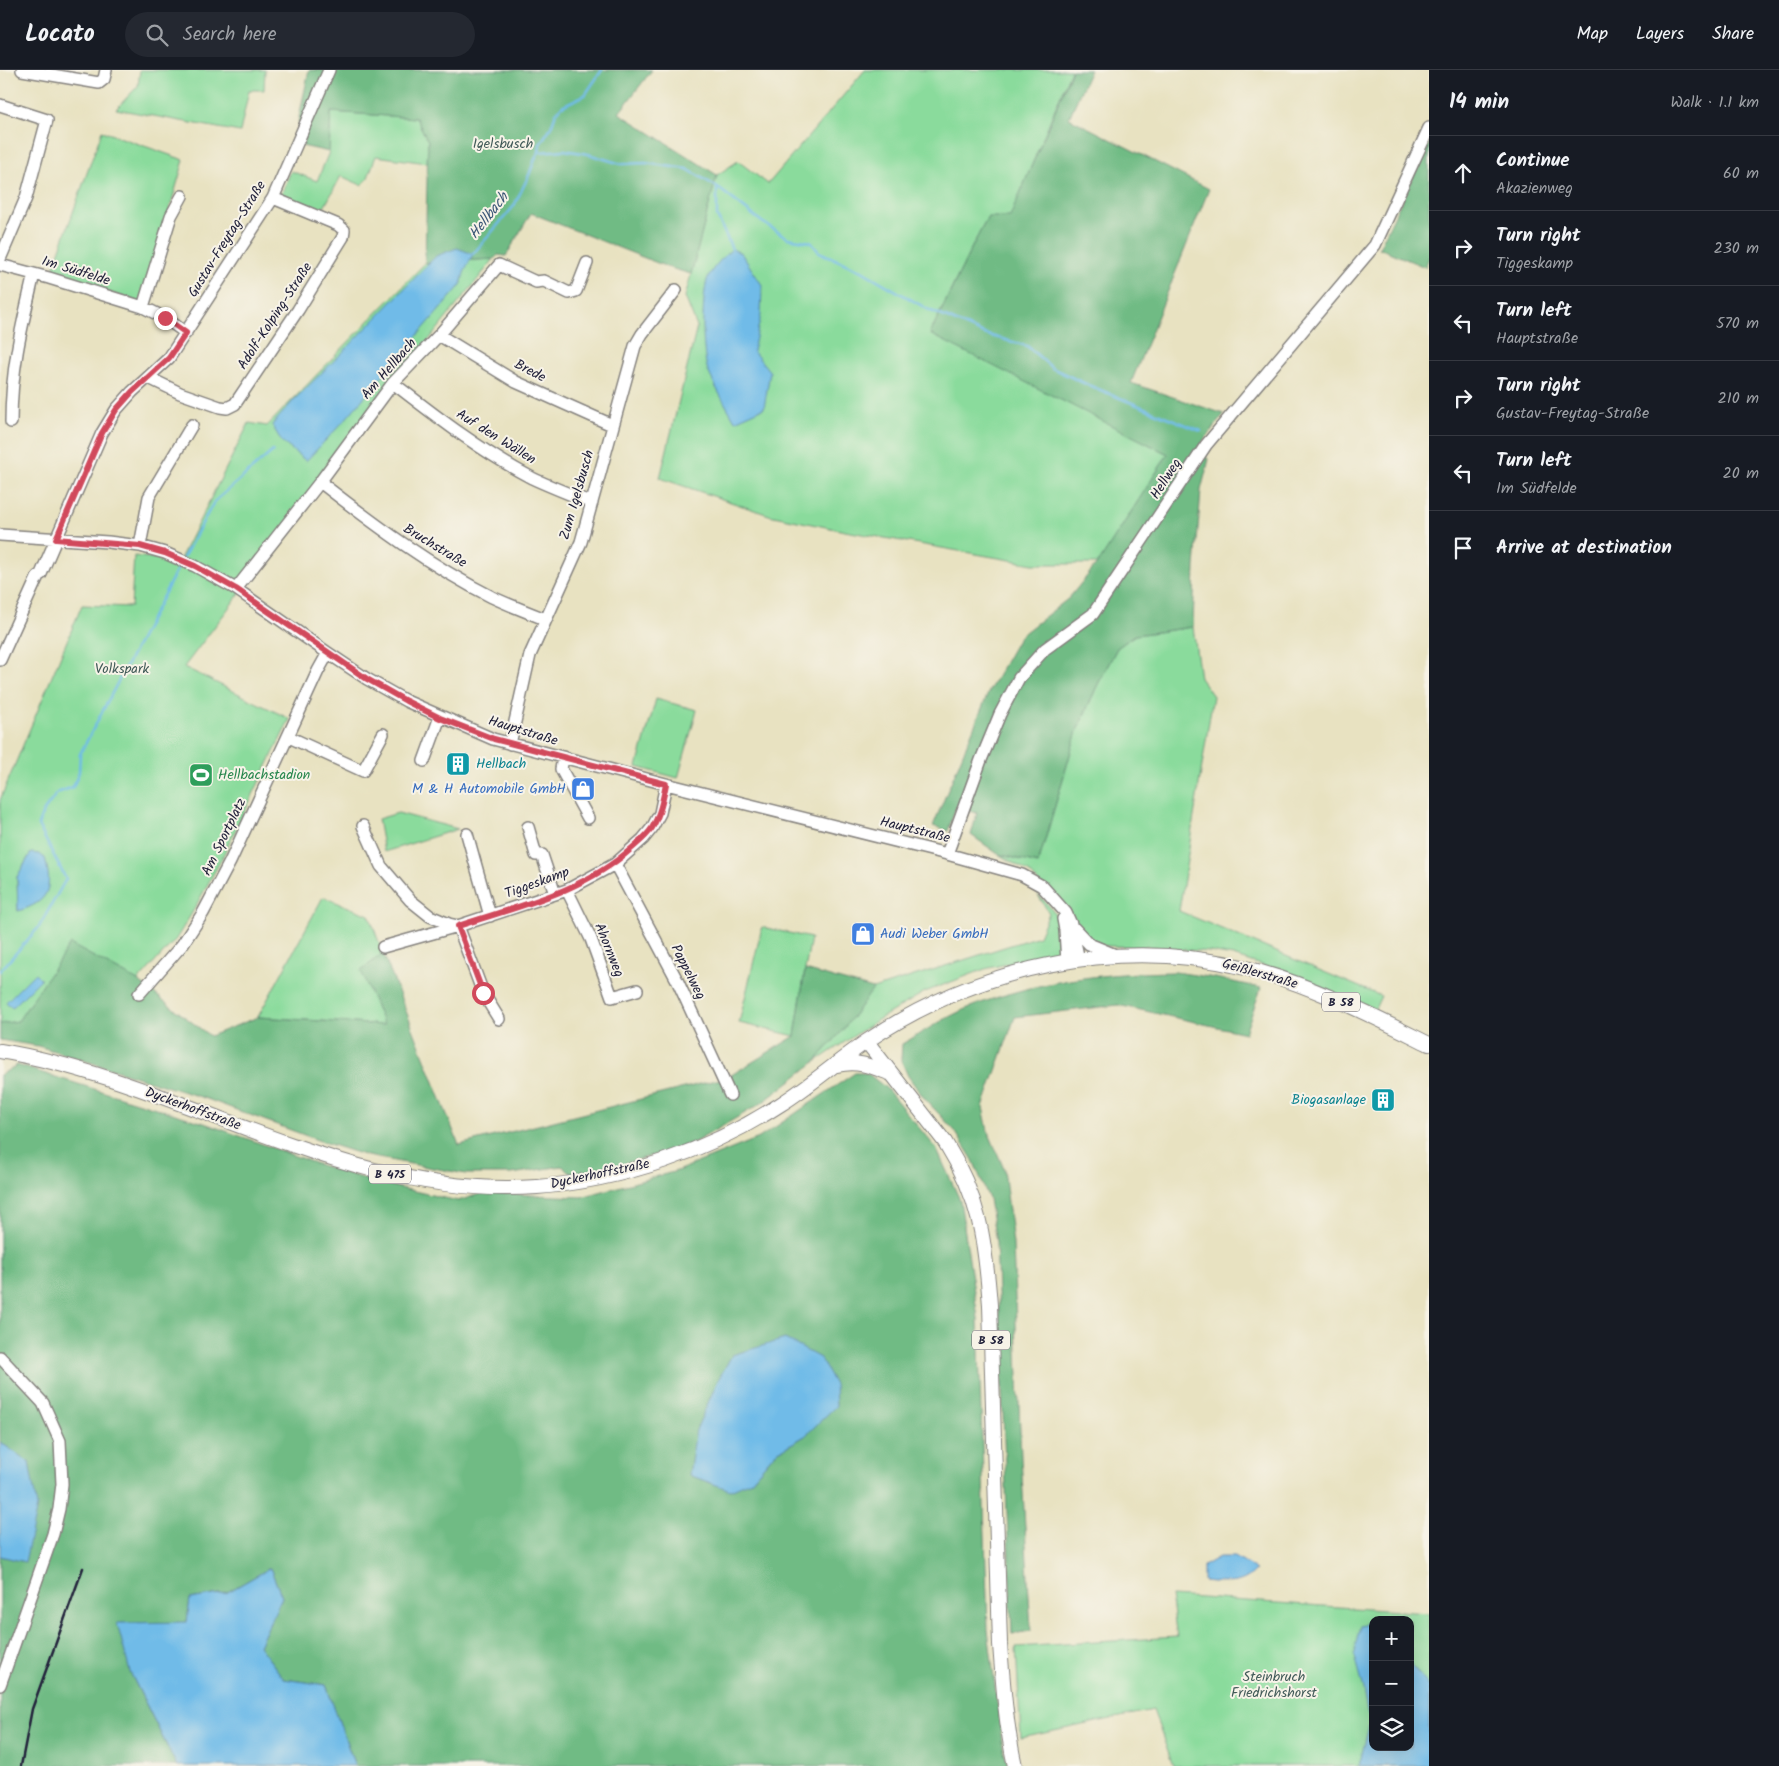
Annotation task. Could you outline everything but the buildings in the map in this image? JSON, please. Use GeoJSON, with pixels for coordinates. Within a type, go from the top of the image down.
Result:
{"type":"FeatureCollection","features":[{"type":"Feature","properties":{"kind":"main road","name":"Geißlerstraße"},"geometry":{"type":"LineString","coordinates":[[1073,961],[1151,954],[1208,960],[1249,969],[1290,982],[1336,1000],[1429,1044]]}},
{"type":"Feature","properties":{"kind":"main road","name":"Dyckerhoffstraße"},"geometry":{"type":"LineString","coordinates":[[0,1051],[68,1066],[149,1093],[303,1149],[365,1168],[449,1185],[537,1187],[584,1180],[635,1169],[689,1151],[749,1124],[784,1103],[833,1066],[902,1019],[946,997],[986,981],[1025,970],[1073,961]]}},
{"type":"Feature","properties":{"kind":"main road","name":"B 58"},"geometry":{"type":"LineString","coordinates":[[867,1042],[889,1073],[945,1142],[955,1158],[972,1193],[982,1233],[990,1305],[1000,1639],[1010,1742],[1016,1766]]}},
{"type":"Feature","properties":{"kind":"main road","name":"B 58"},"geometry":{"type":"LineString","coordinates":[[833,1066],[854,1062],[866,1064],[889,1073]]}},
{"type":"Feature","properties":{"kind":"street"},"geometry":{"type":"LineString","coordinates":[[22,70],[46,72],[98,83],[105,74]]}},
{"type":"Feature","properties":{"kind":"street","name":"Gustav-Freytag-Straße"},"geometry":{"type":"LineString","coordinates":[[0,660],[102,433],[116,410],[132,392],[169,358],[273,198],[330,70]]}},
{"type":"Feature","properties":{"kind":"street"},"geometry":{"type":"LineString","coordinates":[[0,105],[47,120],[26,198],[0,259]]}},
{"type":"Feature","properties":{"kind":"street","name":"Hellweg"},"geometry":{"type":"LineString","coordinates":[[946,854],[1000,714],[1019,678],[1045,649],[1093,614],[1206,445],[1375,245],[1429,128]]}},
{"type":"Feature","properties":{"kind":"street"},"geometry":{"type":"LineString","coordinates":[[143,307],[171,216],[182,196]]}},
{"type":"Feature","properties":{"kind":"street","name":"Adolf-Kolping-Straße"},"geometry":{"type":"LineString","coordinates":[[149,378],[180,393],[220,408],[227,408],[235,404],[298,310],[343,236],[344,230],[338,225],[273,198]]}},
{"type":"Feature","properties":{"kind":"street","name":"Am Hellbach"},"geometry":{"type":"LineString","coordinates":[[236,589],[320,482],[393,383],[439,335],[499,265],[536,282],[544,281],[569,293],[574,293],[587,263]]}},
{"type":"Feature","properties":{"kind":"street","name":"Im Südfelde"},"geometry":{"type":"LineString","coordinates":[[0,265],[143,307],[165,318],[186,333]]}},
{"type":"Feature","properties":{"kind":"street"},"geometry":{"type":"LineString","coordinates":[[12,422],[11,395],[17,349],[34,274]]}},
{"type":"Feature","properties":{"kind":"street","name":"Zum Igelsbusch"},"geometry":{"type":"LineString","coordinates":[[510,744],[530,655],[581,542],[635,346],[676,290]]}},
{"type":"Feature","properties":{"kind":"street","name":"Brede"},"geometry":{"type":"LineString","coordinates":[[439,335],[516,382],[612,425]]}},
{"type":"Feature","properties":{"kind":"street","name":"Auf den Wällen"},"geometry":{"type":"LineString","coordinates":[[393,383],[450,426],[532,478],[592,503]]}},
{"type":"Feature","properties":{"kind":"street"},"geometry":{"type":"LineString","coordinates":[[140,546],[149,497],[192,425]]}},
{"type":"Feature","properties":{"kind":"street","name":"Bruchstraße"},"geometry":{"type":"LineString","coordinates":[[320,482],[383,532],[429,561],[492,597],[545,619]]}},
{"type":"Feature","properties":{"kind":"street","name":"Hauptstraße"},"geometry":{"type":"LineString","coordinates":[[0,536],[140,546],[179,558],[236,589],[367,679],[440,718],[494,739],[1022,875],[1042,886],[1072,924],[1073,961]]}},
{"type":"Feature","properties":{"kind":"street","name":"Am Sportplatz"},"geometry":{"type":"LineString","coordinates":[[139,994],[182,945],[203,913],[230,862],[328,653]]}},
{"type":"Feature","properties":{"kind":"street"},"geometry":{"type":"LineString","coordinates":[[424,762],[440,718]]}},
{"type":"Feature","properties":{"kind":"street"},"geometry":{"type":"LineString","coordinates":[[289,737],[363,771],[383,734]]}},
{"type":"Feature","properties":{"kind":"street"},"geometry":{"type":"LineString","coordinates":[[564,758],[561,769],[588,818]]}},
{"type":"Feature","properties":{"kind":"street","name":"Tiggeskamp"},"geometry":{"type":"LineString","coordinates":[[383,947],[458,926],[561,892],[615,864],[643,839],[652,828],[660,812],[666,784]]}},
{"type":"Feature","properties":{"kind":"street"},"geometry":{"type":"LineString","coordinates":[[363,826],[381,866],[410,900],[430,916],[458,926],[483,993],[499,1019]]}},
{"type":"Feature","properties":{"kind":"street","name":"Ahornweg"},"geometry":{"type":"LineString","coordinates":[[528,827],[536,855],[542,855],[561,892],[591,939],[612,997],[637,990]]}},
{"type":"Feature","properties":{"kind":"street"},"geometry":{"type":"LineString","coordinates":[[466,834],[490,916]]}},
{"type":"Feature","properties":{"kind":"street","name":"Pappelweg"},"geometry":{"type":"LineString","coordinates":[[615,864],[677,980],[730,1095]]}},
{"type":"Feature","properties":{"kind":"street","name":"Hauptstraße"},"geometry":{"type":"LineString","coordinates":[[1060,907],[1073,961]]}},
{"type":"Feature","properties":{"kind":"street"},"geometry":{"type":"LineString","coordinates":[[1072,924],[1089,944],[1118,956]]}},
{"type":"Feature","properties":{"kind":"street"},"geometry":{"type":"LineString","coordinates":[[0,1357],[43,1403],[60,1441],[62,1484],[59,1510],[53,1534],[0,1685]]}},
{"type":"Feature","properties":{"kind":"green space"},"geometry":{"type":"Polygon","coordinates":[[[140,70],[265,70],[264,90],[249,90],[240,132],[116,109],[138,86],[140,70]]]}},
{"type":"Feature","properties":{"kind":"green space","name":"Igelsbusch"},"geometry":{"type":"Polygon","coordinates":[[[309,70],[652,70],[619,113],[717,175],[691,274],[670,268],[531,213],[506,256],[498,255],[494,259],[425,263],[428,141],[416,118],[331,112],[329,152],[302,146],[308,124],[298,122],[309,70]]]}},
{"type":"Feature","properties":{"kind":"green space"},"geometry":{"type":"Polygon","coordinates":[[[865,70],[1071,70],[1010,218],[988,217],[930,333],[1168,454],[1098,564],[1033,564],[845,531],[769,515],[660,478],[697,327],[685,297],[717,175],[738,161],[768,184],[865,70]]]}},
{"type":"Feature","properties":{"kind":"green space"},"geometry":{"type":"Polygon","coordinates":[[[1072,70],[1090,70],[1069,118],[1209,189],[1131,383],[1224,414],[1195,452],[1209,459],[1201,490],[1195,567],[1193,627],[1135,635],[1117,648],[1097,686],[1077,731],[1038,864],[998,854],[971,835],[977,813],[956,807],[948,831],[933,826],[989,691],[1020,636],[1069,598],[1101,559],[1168,454],[930,334],[988,217],[1010,217],[1072,70]]]}},
{"type":"Feature","properties":{"kind":"green space"},"geometry":{"type":"Polygon","coordinates":[[[331,112],[416,118],[428,141],[427,163],[376,156],[367,180],[361,185],[341,176],[321,213],[281,198],[291,171],[317,181],[329,152],[331,112]]]}},
{"type":"Feature","properties":{"kind":"green space"},"geometry":{"type":"Polygon","coordinates":[[[102,131],[184,160],[142,303],[51,274],[102,131]]]}},
{"type":"Feature","properties":{"kind":"green space"},"geometry":{"type":"Polygon","coordinates":[[[1429,143],[1429,258],[1425,267],[1379,248],[1429,143]]]}},
{"type":"Feature","properties":{"kind":"green space","name":"Volkspark"},"geometry":{"type":"Polygon","coordinates":[[[494,259],[321,474],[237,597],[184,667],[290,719],[221,860],[192,913],[176,939],[138,981],[70,945],[18,1021],[0,1024],[0,800],[82,605],[131,607],[134,556],[179,561],[249,423],[267,426],[425,263],[494,259]],[[31,853],[17,877],[18,911],[31,853]]]}},
{"type":"Feature","properties":{"kind":"green space"},"geometry":{"type":"Polygon","coordinates":[[[1193,627],[1200,678],[1213,696],[1179,911],[1381,996],[1375,1009],[1288,974],[1233,956],[1152,947],[1105,946],[1091,940],[1030,873],[998,854],[1038,864],[1077,731],[1097,686],[1117,648],[1135,635],[1193,627]]]}},
{"type":"Feature","properties":{"kind":"green space"},"geometry":{"type":"Polygon","coordinates":[[[656,699],[697,710],[678,778],[637,767],[656,699]]]}},
{"type":"Feature","properties":{"kind":"green space"},"geometry":{"type":"Polygon","coordinates":[[[398,813],[458,829],[384,852],[378,819],[398,813]]]}},
{"type":"Feature","properties":{"kind":"green space"},"geometry":{"type":"Polygon","coordinates":[[[1038,895],[1055,914],[1061,930],[1059,946],[1054,953],[985,969],[925,992],[876,1021],[815,1062],[842,1031],[873,989],[1039,936],[1049,913],[1038,895]]]}},
{"type":"Feature","properties":{"kind":"green space"},"geometry":{"type":"Polygon","coordinates":[[[323,897],[369,915],[383,953],[362,971],[385,1025],[258,1017],[323,897]]]}},
{"type":"Feature","properties":{"kind":"green space"},"geometry":{"type":"Polygon","coordinates":[[[762,927],[811,938],[795,1036],[739,1023],[762,927]]]}},
{"type":"Feature","properties":{"kind":"green space"},"geometry":{"type":"Polygon","coordinates":[[[70,944],[138,981],[210,1036],[258,1017],[384,1025],[361,971],[383,953],[459,1145],[728,1077],[795,1036],[805,970],[873,989],[842,1031],[815,1062],[762,1103],[690,1145],[605,1169],[573,1175],[562,1166],[512,1174],[466,1174],[367,1156],[323,1142],[207,1099],[38,1046],[0,1040],[0,1024],[18,1021],[70,944]]]}},
{"type":"Feature","properties":{"kind":"green space"},"geometry":{"type":"Polygon","coordinates":[[[1175,972],[1261,988],[1245,1033],[1118,1005],[1015,1017],[983,1107],[988,1131],[1004,1169],[1013,1244],[1021,1457],[1031,1631],[1012,1634],[996,1242],[989,1199],[973,1160],[955,1131],[924,1098],[908,1076],[901,1060],[902,1044],[964,1010],[1023,990],[1097,976],[1175,972]]]}},
{"type":"Feature","properties":{"kind":"green space"},"geometry":{"type":"Polygon","coordinates":[[[17,1065],[204,1123],[320,1165],[379,1183],[458,1201],[483,1193],[581,1197],[677,1171],[759,1138],[855,1073],[867,1073],[886,1088],[936,1148],[960,1200],[978,1318],[988,1630],[1002,1742],[1008,1766],[355,1766],[326,1685],[284,1679],[259,1646],[282,1597],[270,1568],[226,1593],[190,1599],[187,1622],[130,1672],[177,1766],[0,1766],[0,1556],[25,1561],[29,1463],[0,1442],[0,1075],[17,1065]],[[805,1436],[689,1475],[751,1481],[775,1453],[805,1436]]]}},
{"type":"Feature","properties":{"kind":"green space","name":"Steinbruch Friedrichshorst"},"geometry":{"type":"Polygon","coordinates":[[[1171,1596],[1429,1613],[1429,1766],[1173,1766],[1153,1710],[1021,1738],[1016,1647],[1177,1637],[1171,1596]]]}},
{"type":"Feature","properties":{"kind":"water"},"geometry":{"type":"Polygon","coordinates":[[[457,248],[473,254],[464,273],[461,285],[343,422],[306,461],[282,442],[272,425],[294,400],[436,256],[457,248]]]}},
{"type":"Feature","properties":{"kind":"water"},"geometry":{"type":"Polygon","coordinates":[[[732,249],[741,253],[762,285],[761,315],[753,351],[770,372],[764,408],[735,421],[709,373],[706,365],[703,339],[703,308],[706,283],[714,268],[732,249]]]}},
{"type":"Feature","properties":{"kind":"water"},"geometry":{"type":"Polygon","coordinates":[[[31,853],[39,854],[45,858],[49,878],[48,886],[46,893],[36,903],[18,911],[17,877],[31,853]]]}},
{"type":"Feature","properties":{"kind":"water"},"geometry":{"type":"Polygon","coordinates":[[[35,973],[41,979],[12,1008],[6,1002],[35,973]]]}},
{"type":"Feature","properties":{"kind":"water"},"geometry":{"type":"Polygon","coordinates":[[[785,1339],[820,1358],[835,1385],[836,1406],[805,1436],[775,1453],[751,1481],[730,1490],[689,1475],[696,1430],[718,1380],[732,1355],[785,1339]]]}},
{"type":"Feature","properties":{"kind":"water"},"geometry":{"type":"Polygon","coordinates":[[[0,1442],[29,1462],[37,1507],[25,1562],[0,1556],[0,1442]]]}},
{"type":"Feature","properties":{"kind":"water"},"geometry":{"type":"Polygon","coordinates":[[[1219,1557],[1235,1557],[1256,1570],[1244,1579],[1231,1583],[1203,1581],[1203,1566],[1219,1557]]]}},
{"type":"Feature","properties":{"kind":"water"},"geometry":{"type":"Polygon","coordinates":[[[270,1568],[282,1597],[259,1646],[284,1679],[326,1685],[355,1766],[177,1766],[130,1672],[117,1623],[187,1622],[190,1599],[226,1593],[270,1568]]]}},
{"type":"Feature","properties":{"kind":"water"},"geometry":{"type":"Polygon","coordinates":[[[1369,1623],[1369,1717],[1354,1653],[1360,1625],[1369,1623]]]}},
{"type":"Feature","properties":{"kind":"water"},"geometry":{"type":"Polygon","coordinates":[[[1414,1667],[1429,1688],[1429,1766],[1359,1766],[1369,1726],[1369,1751],[1414,1751],[1414,1667]]]}},
{"type":"Feature","properties":{"kind":"waterway","name":"Hellbach"},"geometry":{"type":"LineString","coordinates":[[473,254],[514,206],[539,152],[540,144],[551,127],[556,113],[562,106],[585,95],[602,70]]}},
{"type":"Feature","properties":{"kind":"waterway"},"geometry":{"type":"LineString","coordinates":[[539,152],[564,150],[588,154],[621,164],[645,163],[687,169],[717,187],[762,222],[788,238],[811,242],[819,252],[862,271],[929,310],[984,334],[1027,346],[1052,368],[1088,385],[1201,431]]}},
{"type":"Feature","properties":{"kind":"waterway"},"geometry":{"type":"LineString","coordinates":[[717,187],[717,216],[732,249]]}},
{"type":"Feature","properties":{"kind":"waterway","name":"Hellbach"},"geometry":{"type":"LineString","coordinates":[[183,558],[214,502],[273,451]]}},
{"type":"Feature","properties":{"kind":"waterway","name":"Hellbach"},"geometry":{"type":"LineString","coordinates":[[0,971],[39,927],[66,879],[38,825],[43,812],[57,793],[73,787],[79,772],[80,754],[181,562]]}},
{"type":"Feature","properties":{"kind":"railway"},"geometry":{"type":"LineString","coordinates":[[21,1766],[32,1709],[83,1568]]}},
{"type":"Feature","properties":{"kind":"place","name":"Hellbach"},"geometry":{"type":"Point","coordinates":[458,764]}},
{"type":"Feature","properties":{"kind":"place","name":"Hellbachstadion"},"geometry":{"type":"Point","coordinates":[201,775]}},
{"type":"Feature","properties":{"kind":"place","name":"M & H Automobile GmbH"},"geometry":{"type":"Point","coordinates":[583,789]}},
{"type":"Feature","properties":{"kind":"place","name":"Audi Weber GmbH"},"geometry":{"type":"Point","coordinates":[863,934]}},
{"type":"Feature","properties":{"kind":"place","name":"Biogasanlage"},"geometry":{"type":"Point","coordinates":[1383,1100]}},
{"type":"Feature","properties":{"kind":"route"},"geometry":{"type":"LineString","coordinates":[[165,318],[186,333],[169,358],[132,392],[116,410],[102,433],[56,539],[140,546],[165,553],[195,566],[236,589],[367,679],[440,718],[494,739],[553,756],[666,784],[660,812],[652,828],[643,839],[615,864],[567,890],[458,926],[483,993]]}}]}
